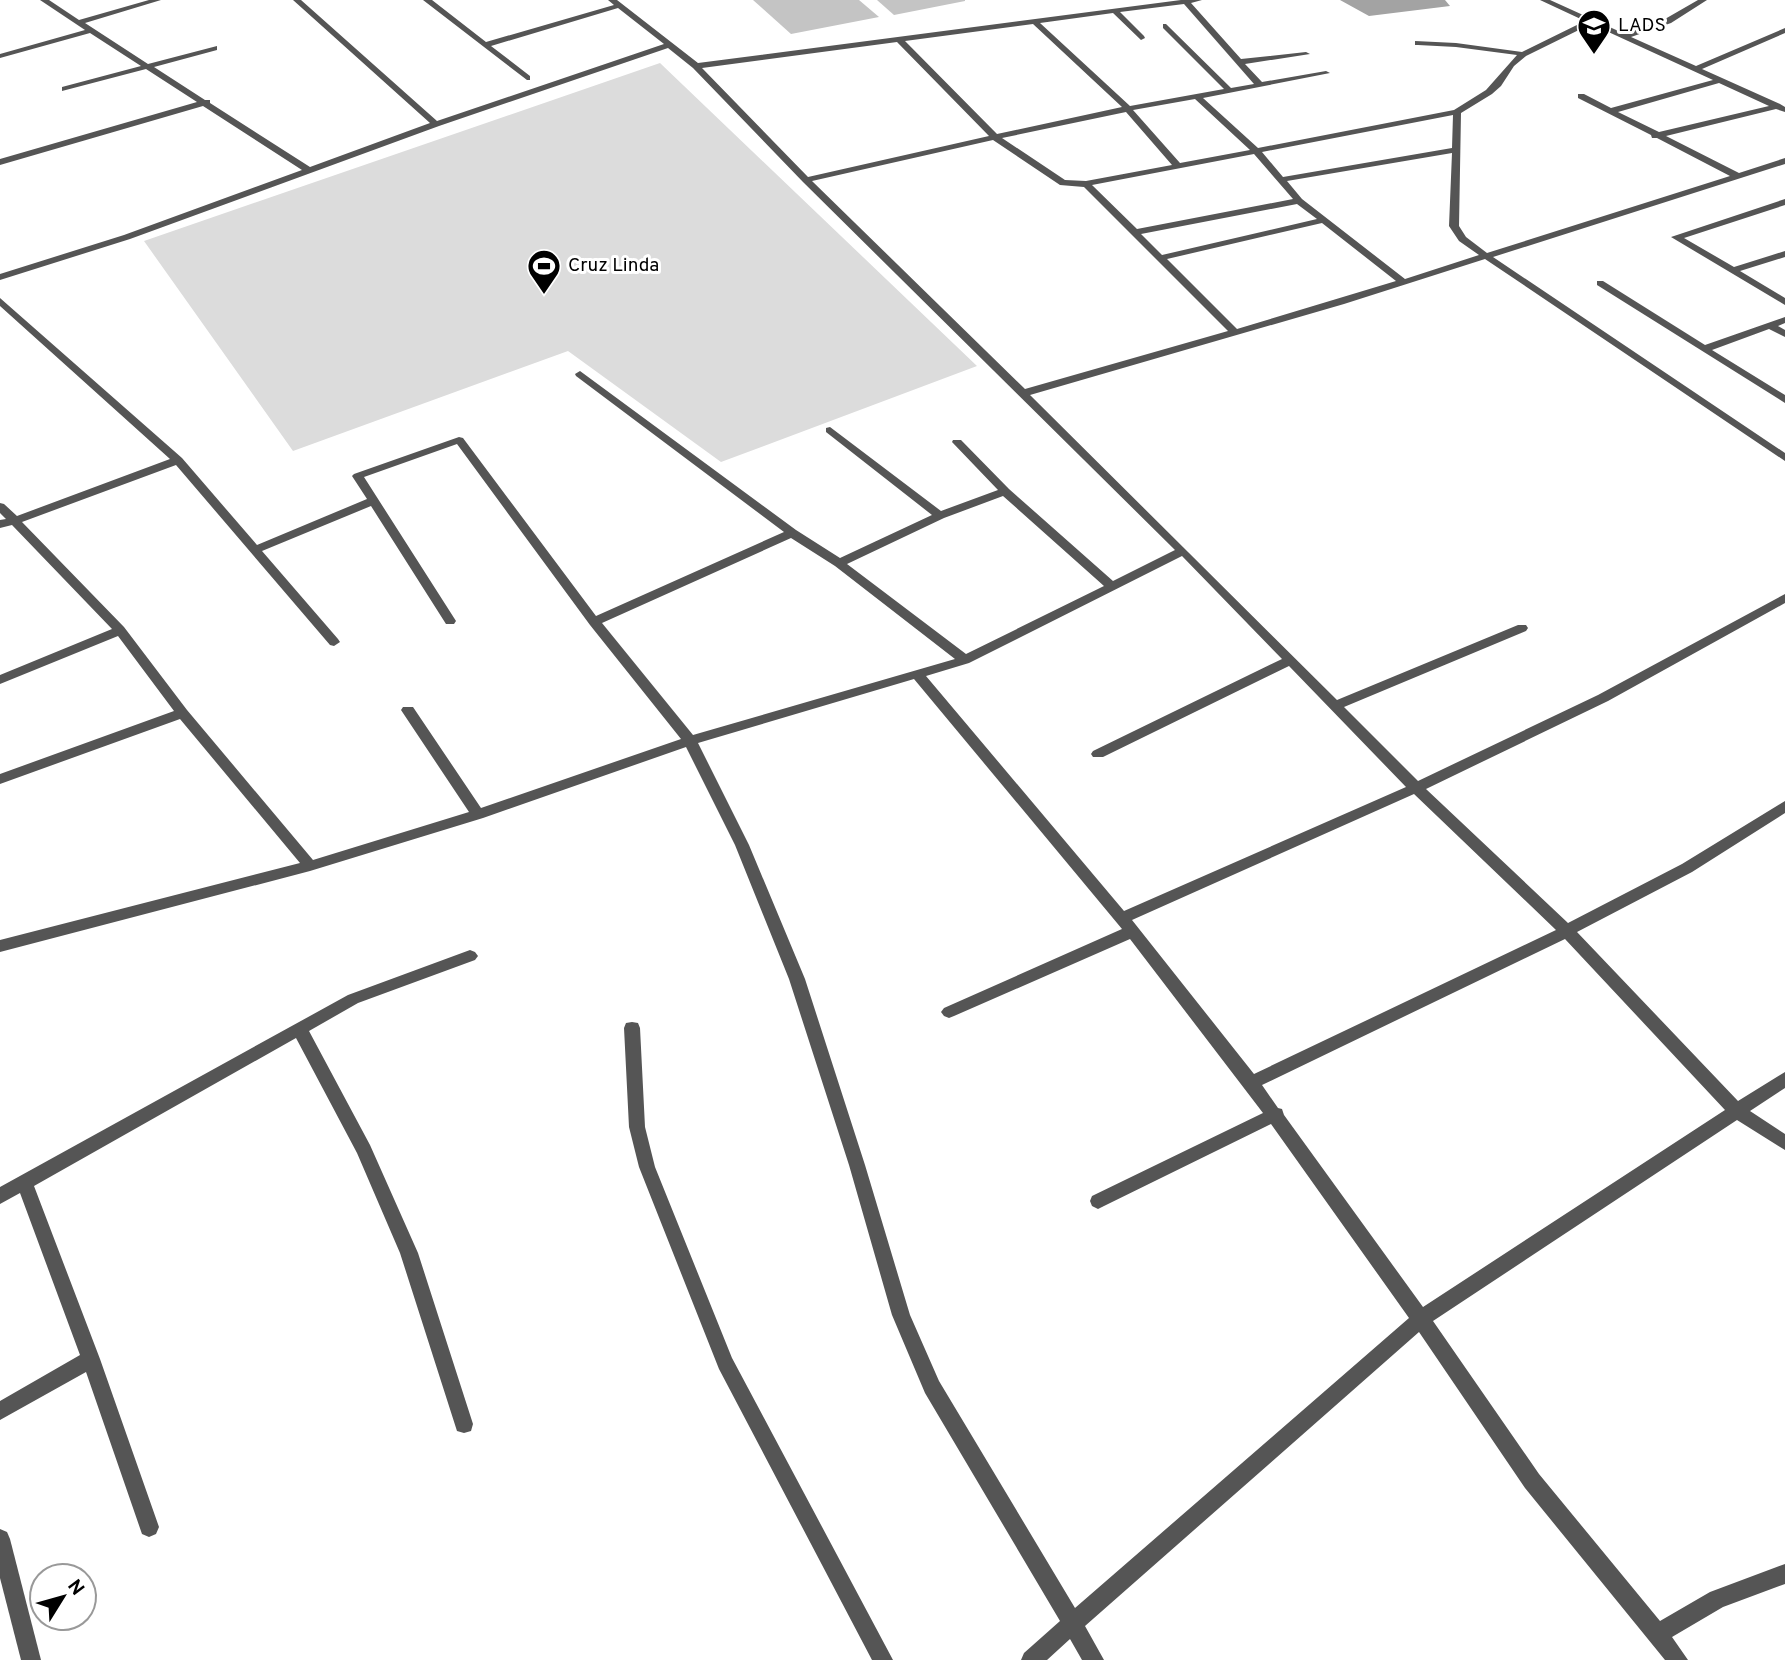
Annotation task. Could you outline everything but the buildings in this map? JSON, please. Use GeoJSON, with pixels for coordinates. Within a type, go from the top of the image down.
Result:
{"type":"FeatureCollection","features":[{"type":"Feature","properties":{"kind":"street"},"geometry":{"type":"LineString","coordinates":[[44,0],[207,102],[308,170]]}},
{"type":"Feature","properties":{"kind":"street"},"geometry":{"type":"LineString","coordinates":[[79,22],[157,0]]}},
{"type":"Feature","properties":{"kind":"street"},"geometry":{"type":"LineString","coordinates":[[297,0],[436,124]]}},
{"type":"Feature","properties":{"kind":"street"},"geometry":{"type":"LineString","coordinates":[[696,66],[1198,0]]}},
{"type":"Feature","properties":{"kind":"street"},"geometry":{"type":"LineString","coordinates":[[1544,0],[1781,108]]}},
{"type":"Feature","properties":{"kind":"street"},"geometry":{"type":"LineString","coordinates":[[1553,5],[1569,0]]}},
{"type":"Feature","properties":{"kind":"street"},"geometry":{"type":"LineString","coordinates":[[1624,37],[1668,21],[1703,0]]}},
{"type":"Feature","properties":{"kind":"street"},"geometry":{"type":"LineString","coordinates":[[429,2],[441,2]]}},
{"type":"Feature","properties":{"kind":"street"},"geometry":{"type":"LineString","coordinates":[[429,2],[527,78]]}},
{"type":"Feature","properties":{"kind":"street"},"geometry":{"type":"LineString","coordinates":[[1185,2],[1259,84]]}},
{"type":"Feature","properties":{"kind":"street"},"geometry":{"type":"LineString","coordinates":[[485,45],[615,3],[696,66],[806,180],[1183,551],[1416,788],[1567,931],[1737,1111],[1785,1143]]}},
{"type":"Feature","properties":{"kind":"street"},"geometry":{"type":"LineString","coordinates":[[1115,11],[1141,38]]}},
{"type":"Feature","properties":{"kind":"street"},"geometry":{"type":"LineString","coordinates":[[1034,21],[1128,109],[1177,165]]}},
{"type":"Feature","properties":{"kind":"street"},"geometry":{"type":"LineString","coordinates":[[900,40],[995,136],[1063,183],[1086,184],[1457,112],[1489,92],[1498,84],[1511,64],[1523,54],[1588,22]]}},
{"type":"Feature","properties":{"kind":"street"},"geometry":{"type":"LineString","coordinates":[[1166,26],[1229,90]]}},
{"type":"Feature","properties":{"kind":"street"},"geometry":{"type":"LineString","coordinates":[[0,56],[93,30]]}},
{"type":"Feature","properties":{"kind":"street"},"geometry":{"type":"LineString","coordinates":[[1696,69],[1785,30]]}},
{"type":"Feature","properties":{"kind":"street"},"geometry":{"type":"LineString","coordinates":[[1418,43],[1456,44],[1523,54]]}},
{"type":"Feature","properties":{"kind":"street"},"geometry":{"type":"LineString","coordinates":[[0,277],[127,237],[436,124],[668,45]]}},
{"type":"Feature","properties":{"kind":"street"},"geometry":{"type":"LineString","coordinates":[[65,89],[214,48]]}},
{"type":"Feature","properties":{"kind":"street"},"geometry":{"type":"LineString","coordinates":[[1240,62],[1306,54]]}},
{"type":"Feature","properties":{"kind":"street"},"geometry":{"type":"LineString","coordinates":[[806,180],[995,136],[1326,73]]}},
{"type":"Feature","properties":{"kind":"street"},"geometry":{"type":"LineString","coordinates":[[1611,111],[1721,80]]}},
{"type":"Feature","properties":{"kind":"street"},"geometry":{"type":"LineString","coordinates":[[1197,96],[1255,150],[1299,201],[1404,283]]}},
{"type":"Feature","properties":{"kind":"street"},"geometry":{"type":"LineString","coordinates":[[1581,96],[1736,175]]}},
{"type":"Feature","properties":{"kind":"street"},"geometry":{"type":"LineString","coordinates":[[0,162],[207,102]]}},
{"type":"Feature","properties":{"kind":"street"},"geometry":{"type":"LineString","coordinates":[[1655,136],[1781,108]]}},
{"type":"Feature","properties":{"kind":"street"},"geometry":{"type":"LineString","coordinates":[[1457,112],[1454,226],[1462,239],[1785,458]]}},
{"type":"Feature","properties":{"kind":"street"},"geometry":{"type":"LineString","coordinates":[[1280,180],[1455,150]]}},
{"type":"Feature","properties":{"kind":"street"},"geometry":{"type":"LineString","coordinates":[[1024,393],[1404,283],[1785,161]]}},
{"type":"Feature","properties":{"kind":"street"},"geometry":{"type":"LineString","coordinates":[[1086,184],[1137,232],[1235,333]]}},
{"type":"Feature","properties":{"kind":"street"},"geometry":{"type":"LineString","coordinates":[[1137,232],[1299,201]]}},
{"type":"Feature","properties":{"kind":"street"},"geometry":{"type":"LineString","coordinates":[[1785,202],[1676,237],[1785,302]]}},
{"type":"Feature","properties":{"kind":"street"},"geometry":{"type":"LineString","coordinates":[[1160,258],[1325,220]]}},
{"type":"Feature","properties":{"kind":"street"},"geometry":{"type":"LineString","coordinates":[[1732,271],[1785,254]]}},
{"type":"Feature","properties":{"kind":"street"},"geometry":{"type":"LineString","coordinates":[[1600,283],[1785,400]]}},
{"type":"Feature","properties":{"kind":"street"},"geometry":{"type":"LineString","coordinates":[[0,301],[178,460],[334,642]]}},
{"type":"Feature","properties":{"kind":"street"},"geometry":{"type":"LineString","coordinates":[[1704,349],[1785,320]]}},
{"type":"Feature","properties":{"kind":"street"},"geometry":{"type":"LineString","coordinates":[[1770,325],[1785,334]]}},
{"type":"Feature","properties":{"kind":"street"},"geometry":{"type":"LineString","coordinates":[[580,374],[792,533],[839,563],[965,660]]}},
{"type":"Feature","properties":{"kind":"street"},"geometry":{"type":"LineString","coordinates":[[830,430],[940,516]]}},
{"type":"Feature","properties":{"kind":"street"},"geometry":{"type":"LineString","coordinates":[[450,621],[358,476],[459,440],[594,622],[690,741],[741,845],[797,979],[858,1165],[901,1315],[932,1387],[1094,1660]]}},
{"type":"Feature","properties":{"kind":"street"},"geometry":{"type":"LineString","coordinates":[[957,442],[1005,491],[1110,585]]}},
{"type":"Feature","properties":{"kind":"street"},"geometry":{"type":"LineString","coordinates":[[0,524],[15,521],[178,460]]}},
{"type":"Feature","properties":{"kind":"street"},"geometry":{"type":"LineString","coordinates":[[839,563],[940,516],[1005,491]]}},
{"type":"Feature","properties":{"kind":"street"},"geometry":{"type":"LineString","coordinates":[[254,550],[373,501]]}},
{"type":"Feature","properties":{"kind":"street"},"geometry":{"type":"LineString","coordinates":[[0,506],[120,630],[182,713],[310,866]]}},
{"type":"Feature","properties":{"kind":"street"},"geometry":{"type":"LineString","coordinates":[[594,622],[792,533]]}},
{"type":"Feature","properties":{"kind":"street"},"geometry":{"type":"LineString","coordinates":[[0,946],[310,866],[478,814],[690,741],[965,660],[1110,585],[1183,551]]}},
{"type":"Feature","properties":{"kind":"street"},"geometry":{"type":"LineString","coordinates":[[949,1012],[1603,698],[1785,597]]}},
{"type":"Feature","properties":{"kind":"street"},"geometry":{"type":"LineString","coordinates":[[1335,706],[1522,628]]}},
{"type":"Feature","properties":{"kind":"street"},"geometry":{"type":"LineString","coordinates":[[0,680],[120,630]]}},
{"type":"Feature","properties":{"kind":"street"},"geometry":{"type":"LineString","coordinates":[[1098,754],[1291,660]]}},
{"type":"Feature","properties":{"kind":"street"},"geometry":{"type":"LineString","coordinates":[[917,674],[1128,924],[1276,1114],[1532,1481],[1678,1660]]}},
{"type":"Feature","properties":{"kind":"street"},"geometry":{"type":"LineString","coordinates":[[408,710],[478,814]]}},
{"type":"Feature","properties":{"kind":"street"},"geometry":{"type":"LineString","coordinates":[[0,779],[182,713]]}},
{"type":"Feature","properties":{"kind":"street"},"geometry":{"type":"LineString","coordinates":[[1251,1083],[1567,931],[1687,869],[1785,806]]}},
{"type":"Feature","properties":{"kind":"street"},"geometry":{"type":"LineString","coordinates":[[0,1196],[299,1028],[375,990],[470,956]]}},
{"type":"Feature","properties":{"kind":"street"},"geometry":{"type":"LineString","coordinates":[[299,1028],[364,1150],[409,1253],[464,1424]]}},
{"type":"Feature","properties":{"kind":"street"},"geometry":{"type":"LineString","coordinates":[[632,1028],[637,1127],[648,1167],[724,1363],[883,1660]]}},
{"type":"Feature","properties":{"kind":"street"},"geometry":{"type":"LineString","coordinates":[[1031,1660],[1421,1319],[1785,1079]]}},
{"type":"Feature","properties":{"kind":"street"},"geometry":{"type":"LineString","coordinates":[[1098,1201],[1276,1114]]}},
{"type":"Feature","properties":{"kind":"street"},"geometry":{"type":"LineString","coordinates":[[24,1184],[91,1359],[149,1527]]}},
{"type":"Feature","properties":{"kind":"street"},"geometry":{"type":"LineString","coordinates":[[0,1411],[91,1359]]}},
{"type":"Feature","properties":{"kind":"street"},"geometry":{"type":"LineString","coordinates":[[0,1539],[31,1660]]}},
{"type":"Feature","properties":{"kind":"street"},"geometry":{"type":"LineString","coordinates":[[1658,1634],[1717,1599],[1785,1574]]}},
{"type":"Feature","properties":{"kind":"shaded area"},"geometry":{"type":"Polygon","coordinates":[[[1340,0],[1445,0],[1450,6],[1369,16],[1340,0]]]}},
{"type":"Feature","properties":{"kind":"shaded area","name":"Cruz Linda"},"geometry":{"type":"Polygon","coordinates":[[[660,63],[977,366],[721,462],[568,351],[293,451],[144,241],[660,63]]]}},
{"type":"Feature","properties":{"kind":"place","name":"LADS"},"geometry":{"type":"Point","coordinates":[1594,56]}},
{"type":"Feature","properties":{"kind":"place","name":"Cruz Linda"},"geometry":{"type":"Point","coordinates":[544,296]}}]}
